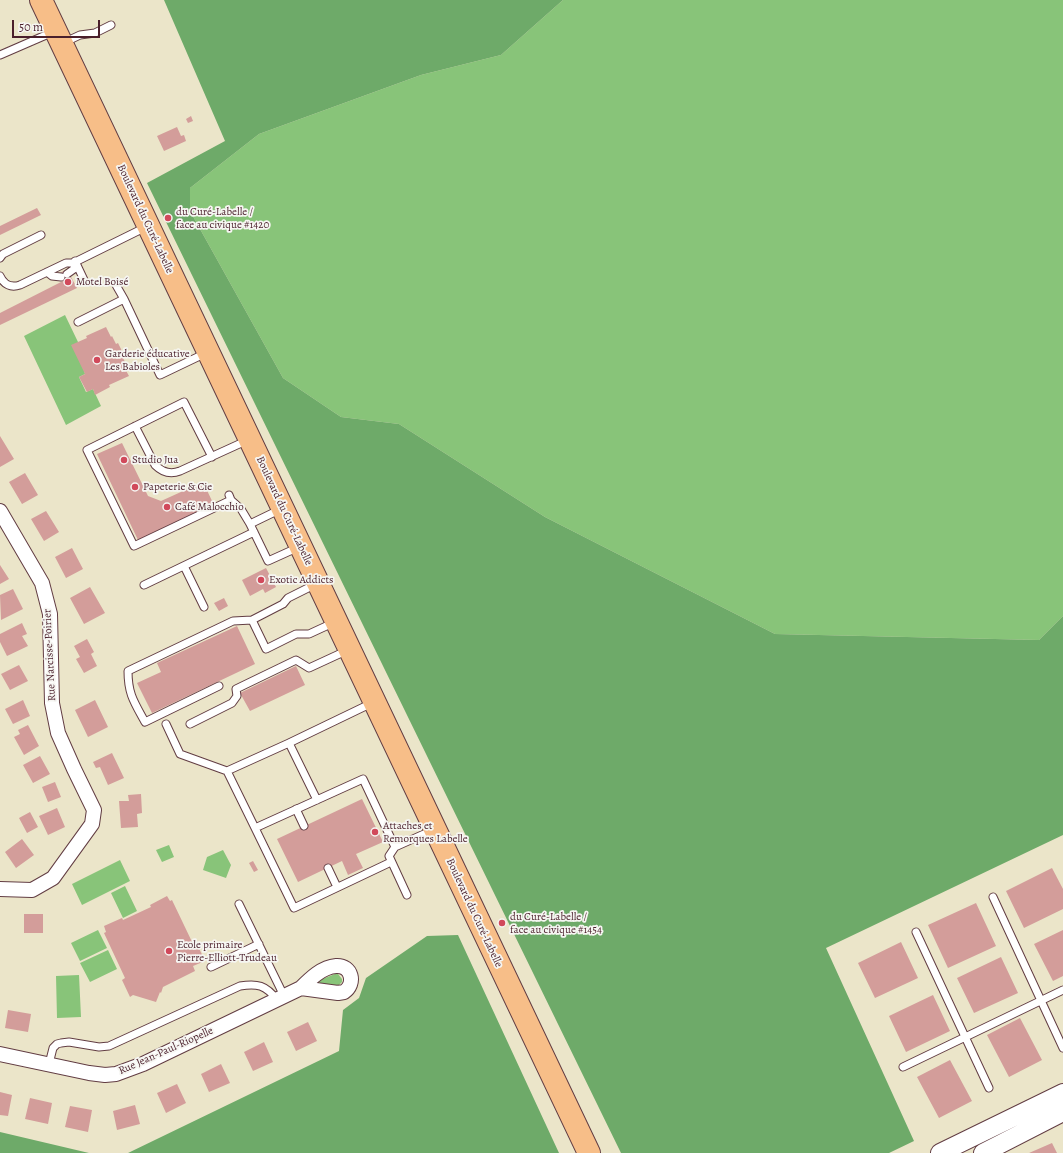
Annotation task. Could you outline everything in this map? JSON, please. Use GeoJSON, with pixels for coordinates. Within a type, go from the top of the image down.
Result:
{"type":"FeatureCollection","features":[{"type":"Feature","properties":{"kind":"main road","name":"Boulevard du Curé-Labelle"},"geometry":{"type":"LineString","coordinates":[[41,0],[589,1153]]}},
{"type":"Feature","properties":{"kind":"street","name":"Rue Narcisse-Poirier"},"geometry":{"type":"LineString","coordinates":[[0,511],[42,583],[50,614],[52,703],[58,733],[94,810],[92,824],[53,878],[32,890],[0,889]]}},
{"type":"Feature","properties":{"kind":"street","name":"Rue Jean-Paul-Riopelle"},"geometry":{"type":"LineString","coordinates":[[0,1054],[100,1074],[116,1074],[143,1064],[301,988]]}},
{"type":"Feature","properties":{"kind":"street"},"geometry":{"type":"LineString","coordinates":[[940,1153],[1063,1093]]}},
{"type":"Feature","properties":{"kind":"street"},"geometry":{"type":"LineString","coordinates":[[983,1153],[1063,1112]]}},
{"type":"Feature","properties":{"kind":"lane"},"geometry":{"type":"LineString","coordinates":[[0,55],[58,37],[95,32],[111,25]]}},
{"type":"Feature","properties":{"kind":"lane"},"geometry":{"type":"LineString","coordinates":[[0,276],[6,284],[15,286],[66,263],[76,261],[148,226]]}},
{"type":"Feature","properties":{"kind":"lane"},"geometry":{"type":"LineString","coordinates":[[0,258],[3,254],[41,235]]}},
{"type":"Feature","properties":{"kind":"lane"},"geometry":{"type":"LineString","coordinates":[[47,272],[52,276],[64,275],[74,269],[76,261]]}},
{"type":"Feature","properties":{"kind":"lane"},"geometry":{"type":"LineString","coordinates":[[76,261],[84,280]]}},
{"type":"Feature","properties":{"kind":"lane"},"geometry":{"type":"LineString","coordinates":[[116,285],[160,375],[208,352]]}},
{"type":"Feature","properties":{"kind":"lane"},"geometry":{"type":"LineString","coordinates":[[78,322],[124,299]]}},
{"type":"Feature","properties":{"kind":"lane"},"geometry":{"type":"LineString","coordinates":[[212,458],[184,402],[87,450],[134,546],[230,498],[241,509],[268,561],[301,546]]}},
{"type":"Feature","properties":{"kind":"lane"},"geometry":{"type":"LineString","coordinates":[[135,426],[153,461],[163,471],[170,473],[212,458],[250,439]]}},
{"type":"Feature","properties":{"kind":"lane"},"geometry":{"type":"LineString","coordinates":[[250,524],[282,508]]}},
{"type":"Feature","properties":{"kind":"lane"},"geometry":{"type":"LineString","coordinates":[[144,585],[254,532]]}},
{"type":"Feature","properties":{"kind":"lane"},"geometry":{"type":"LineString","coordinates":[[184,566],[204,607]]}},
{"type":"Feature","properties":{"kind":"lane"},"geometry":{"type":"LineString","coordinates":[[219,686],[145,722],[131,697],[128,685],[128,671],[232,621],[252,620],[283,604],[288,598],[318,583]]}},
{"type":"Feature","properties":{"kind":"lane"},"geometry":{"type":"LineString","coordinates":[[252,620],[266,649],[296,634],[309,634],[336,621]]}},
{"type":"Feature","properties":{"kind":"lane"},"geometry":{"type":"LineString","coordinates":[[190,724],[232,703],[237,696],[236,689],[296,660],[309,668],[350,650]]}},
{"type":"Feature","properties":{"kind":"lane"},"geometry":{"type":"LineString","coordinates":[[228,772],[374,702]]}},
{"type":"Feature","properties":{"kind":"lane"},"geometry":{"type":"LineString","coordinates":[[166,724],[180,754],[228,772],[294,908],[391,862]]}},
{"type":"Feature","properties":{"kind":"lane"},"geometry":{"type":"LineString","coordinates":[[289,743],[317,800]]}},
{"type":"Feature","properties":{"kind":"lane"},"geometry":{"type":"LineString","coordinates":[[255,828],[363,779],[395,847]]}},
{"type":"Feature","properties":{"kind":"lane"},"geometry":{"type":"LineString","coordinates":[[296,809],[304,826]]}},
{"type":"Feature","properties":{"kind":"lane"},"geometry":{"type":"LineString","coordinates":[[407,895],[389,856],[395,847],[435,829]]}},
{"type":"Feature","properties":{"kind":"lane"},"geometry":{"type":"LineString","coordinates":[[328,868],[337,887]]}},
{"type":"Feature","properties":{"kind":"lane"},"geometry":{"type":"LineString","coordinates":[[992,897],[1063,1048]]}},
{"type":"Feature","properties":{"kind":"lane"},"geometry":{"type":"LineString","coordinates":[[240,904],[259,944],[280,998]]}},
{"type":"Feature","properties":{"kind":"lane"},"geometry":{"type":"LineString","coordinates":[[916,932],[989,1088]]}},
{"type":"Feature","properties":{"kind":"lane"},"geometry":{"type":"LineString","coordinates":[[211,967],[259,944]]}},
{"type":"Feature","properties":{"kind":"lane"},"geometry":{"type":"LineString","coordinates":[[49,1064],[53,1048],[57,1044],[65,1042],[92,1047],[109,1046],[240,986],[257,985],[271,991],[280,998]]}},
{"type":"Feature","properties":{"kind":"lane"},"geometry":{"type":"LineString","coordinates":[[903,1067],[1063,990]]}},
{"type":"Feature","properties":{"kind":"green space"},"geometry":{"type":"Polygon","coordinates":[[[164,0],[563,0],[501,55],[421,75],[259,134],[190,188],[190,211],[283,378],[341,417],[399,424],[545,517],[775,634],[1039,640],[1063,616],[1063,835],[826,948],[914,1141],[889,1153],[621,1153],[147,183],[225,141],[164,0]]]}},
{"type":"Feature","properties":{"kind":"green space"},"geometry":{"type":"Polygon","coordinates":[[[563,0],[1063,0],[1063,616],[1039,640],[775,634],[545,517],[399,424],[341,417],[283,378],[190,211],[190,188],[259,134],[421,75],[501,55],[563,0]]]}},
{"type":"Feature","properties":{"kind":"green space"},"geometry":{"type":"Polygon","coordinates":[[[65,315],[78,342],[85,374],[79,377],[86,392],[93,389],[101,406],[66,425],[24,336],[65,315]]]}},
{"type":"Feature","properties":{"kind":"green space"},"geometry":{"type":"Polygon","coordinates":[[[169,845],[174,857],[162,862],[156,850],[169,845]]]}},
{"type":"Feature","properties":{"kind":"green space"},"geometry":{"type":"Polygon","coordinates":[[[223,850],[231,865],[226,878],[203,870],[207,857],[223,850]]]}},
{"type":"Feature","properties":{"kind":"green space"},"geometry":{"type":"Polygon","coordinates":[[[120,860],[130,881],[82,905],[72,884],[120,860]]]}},
{"type":"Feature","properties":{"kind":"green space"},"geometry":{"type":"Polygon","coordinates":[[[125,886],[137,911],[123,918],[111,893],[125,886]]]}},
{"type":"Feature","properties":{"kind":"green space"},"geometry":{"type":"Polygon","coordinates":[[[98,930],[107,948],[80,961],[71,943],[98,930]]]}},
{"type":"Feature","properties":{"kind":"green space"},"geometry":{"type":"Polygon","coordinates":[[[458,935],[559,1153],[128,1153],[339,1051],[343,1010],[359,998],[366,978],[427,936],[458,935]]]}},
{"type":"Feature","properties":{"kind":"green space"},"geometry":{"type":"Polygon","coordinates":[[[108,950],[117,969],[90,982],[80,963],[108,950]]]}},
{"type":"Feature","properties":{"kind":"green space"},"geometry":{"type":"Polygon","coordinates":[[[338,974],[342,979],[342,982],[338,986],[318,983],[320,980],[338,974]]]}},
{"type":"Feature","properties":{"kind":"green space"},"geometry":{"type":"Polygon","coordinates":[[[79,975],[81,1017],[57,1018],[56,976],[79,975]]]}},
{"type":"Feature","properties":{"kind":"green space"},"geometry":{"type":"Polygon","coordinates":[[[0,1132],[89,1153],[0,1153],[0,1132]]]}},
{"type":"Feature","properties":{"kind":"building"},"geometry":{"type":"Polygon","coordinates":[[[191,116],[193,121],[188,123],[186,119],[191,116]]]}},
{"type":"Feature","properties":{"kind":"building"},"geometry":{"type":"Polygon","coordinates":[[[177,127],[181,136],[184,135],[186,141],[164,151],[157,136],[177,127]]]}},
{"type":"Feature","properties":{"kind":"building"},"geometry":{"type":"Polygon","coordinates":[[[37,208],[41,215],[0,235],[0,226],[37,208]]]}},
{"type":"Feature","properties":{"kind":"building"},"geometry":{"type":"Polygon","coordinates":[[[65,270],[77,288],[0,325],[0,313],[63,281],[60,273],[65,270]]]}},
{"type":"Feature","properties":{"kind":"building"},"geometry":{"type":"Polygon","coordinates":[[[106,327],[111,337],[112,336],[116,344],[118,343],[121,349],[122,356],[126,364],[123,365],[129,376],[109,385],[110,387],[95,395],[93,389],[87,392],[79,377],[85,374],[71,345],[106,327]]]}},
{"type":"Feature","properties":{"kind":"building"},"geometry":{"type":"Polygon","coordinates":[[[0,436],[14,459],[0,467],[0,436]]]}},
{"type":"Feature","properties":{"kind":"building"},"geometry":{"type":"Polygon","coordinates":[[[122,443],[148,496],[161,501],[203,482],[214,505],[138,540],[97,454],[122,443]]]}},
{"type":"Feature","properties":{"kind":"building"},"geometry":{"type":"Polygon","coordinates":[[[25,473],[38,495],[22,504],[9,482],[25,473]]]}},
{"type":"Feature","properties":{"kind":"building"},"geometry":{"type":"Polygon","coordinates":[[[46,511],[59,532],[44,541],[31,519],[46,511]]]}},
{"type":"Feature","properties":{"kind":"building"},"geometry":{"type":"Polygon","coordinates":[[[72,548],[83,569],[66,578],[55,557],[72,548]]]}},
{"type":"Feature","properties":{"kind":"building"},"geometry":{"type":"Polygon","coordinates":[[[0,565],[9,579],[0,584],[0,565]]]}},
{"type":"Feature","properties":{"kind":"building"},"geometry":{"type":"Polygon","coordinates":[[[266,568],[276,587],[265,593],[263,589],[250,596],[242,580],[266,568]]]}},
{"type":"Feature","properties":{"kind":"building"},"geometry":{"type":"Polygon","coordinates":[[[90,587],[105,613],[84,624],[70,598],[90,587]]]}},
{"type":"Feature","properties":{"kind":"building"},"geometry":{"type":"Polygon","coordinates":[[[13,589],[23,609],[1,620],[0,595],[13,589]]]}},
{"type":"Feature","properties":{"kind":"building"},"geometry":{"type":"Polygon","coordinates":[[[224,598],[228,606],[219,611],[214,603],[224,598]]]}},
{"type":"Feature","properties":{"kind":"building"},"geometry":{"type":"Polygon","coordinates":[[[22,623],[27,634],[22,636],[28,646],[7,656],[0,642],[0,634],[22,623]]]}},
{"type":"Feature","properties":{"kind":"building"},"geometry":{"type":"Polygon","coordinates":[[[237,626],[255,664],[152,713],[137,683],[161,672],[157,663],[237,626]]]}},
{"type":"Feature","properties":{"kind":"building"},"geometry":{"type":"Polygon","coordinates":[[[87,639],[94,652],[91,654],[97,666],[84,673],[76,659],[80,657],[74,646],[87,639]]]}},
{"type":"Feature","properties":{"kind":"building"},"geometry":{"type":"Polygon","coordinates":[[[19,665],[28,681],[10,690],[1,674],[19,665]]]}},
{"type":"Feature","properties":{"kind":"building"},"geometry":{"type":"Polygon","coordinates":[[[296,666],[305,685],[250,711],[240,693],[296,666]]]}},
{"type":"Feature","properties":{"kind":"building"},"geometry":{"type":"Polygon","coordinates":[[[23,700],[30,716],[13,724],[5,709],[23,700]]]}},
{"type":"Feature","properties":{"kind":"building"},"geometry":{"type":"Polygon","coordinates":[[[95,700],[108,727],[88,737],[75,710],[95,700]]]}},
{"type":"Feature","properties":{"kind":"building"},"geometry":{"type":"Polygon","coordinates":[[[28,725],[39,746],[24,755],[14,737],[20,734],[18,730],[28,725]]]}},
{"type":"Feature","properties":{"kind":"building"},"geometry":{"type":"Polygon","coordinates":[[[112,753],[124,778],[108,785],[100,767],[96,768],[93,762],[112,753]]]}},
{"type":"Feature","properties":{"kind":"building"},"geometry":{"type":"Polygon","coordinates":[[[40,756],[50,774],[33,783],[23,765],[40,756]]]}},
{"type":"Feature","properties":{"kind":"building"},"geometry":{"type":"Polygon","coordinates":[[[55,782],[61,797],[48,802],[42,787],[55,782]]]}},
{"type":"Feature","properties":{"kind":"building"},"geometry":{"type":"Polygon","coordinates":[[[141,794],[142,813],[137,814],[138,827],[121,828],[119,801],[129,801],[128,795],[141,794]]]}},
{"type":"Feature","properties":{"kind":"building"},"geometry":{"type":"Polygon","coordinates":[[[362,799],[383,842],[356,854],[363,868],[348,875],[342,861],[298,882],[277,839],[362,799]]]}},
{"type":"Feature","properties":{"kind":"building"},"geometry":{"type":"Polygon","coordinates":[[[57,808],[65,827],[48,835],[39,816],[57,808]]]}},
{"type":"Feature","properties":{"kind":"building"},"geometry":{"type":"Polygon","coordinates":[[[30,812],[38,827],[27,833],[19,818],[30,812]]]}},
{"type":"Feature","properties":{"kind":"building"},"geometry":{"type":"Polygon","coordinates":[[[22,839],[34,855],[16,868],[5,852],[22,839]]]}},
{"type":"Feature","properties":{"kind":"building"},"geometry":{"type":"Polygon","coordinates":[[[253,861],[258,870],[254,872],[249,863],[253,861]]]}},
{"type":"Feature","properties":{"kind":"building"},"geometry":{"type":"Polygon","coordinates":[[[1052,868],[1063,889],[1063,909],[1024,928],[1006,891],[1052,868]]]}},
{"type":"Feature","properties":{"kind":"building"},"geometry":{"type":"Polygon","coordinates":[[[167,896],[170,901],[172,900],[194,946],[197,944],[205,961],[193,966],[195,971],[163,987],[156,1002],[133,995],[130,997],[122,980],[125,978],[104,933],[106,932],[104,926],[122,918],[123,920],[151,907],[150,905],[167,896]]]}},
{"type":"Feature","properties":{"kind":"building"},"geometry":{"type":"Polygon","coordinates":[[[976,903],[996,946],[948,968],[928,925],[976,903]]]}},
{"type":"Feature","properties":{"kind":"building"},"geometry":{"type":"Polygon","coordinates":[[[24,914],[43,914],[43,933],[24,933],[24,914]]]}},
{"type":"Feature","properties":{"kind":"building"},"geometry":{"type":"Polygon","coordinates":[[[1063,930],[1063,976],[1053,981],[1034,944],[1063,930]]]}},
{"type":"Feature","properties":{"kind":"building"},"geometry":{"type":"Polygon","coordinates":[[[901,942],[918,978],[875,998],[858,963],[901,942]]]}},
{"type":"Feature","properties":{"kind":"building"},"geometry":{"type":"Polygon","coordinates":[[[1001,957],[1018,993],[974,1013],[957,978],[1001,957]]]}},
{"type":"Feature","properties":{"kind":"building"},"geometry":{"type":"Polygon","coordinates":[[[933,995],[950,1031],[906,1052],[889,1016],[933,995]]]}},
{"type":"Feature","properties":{"kind":"building"},"geometry":{"type":"Polygon","coordinates":[[[8,1010],[31,1014],[28,1032],[5,1028],[8,1010]]]}},
{"type":"Feature","properties":{"kind":"building"},"geometry":{"type":"Polygon","coordinates":[[[1020,1018],[1042,1060],[1009,1077],[987,1035],[1020,1018]]]}},
{"type":"Feature","properties":{"kind":"building"},"geometry":{"type":"Polygon","coordinates":[[[308,1022],[317,1041],[296,1051],[287,1032],[308,1022]]]}},
{"type":"Feature","properties":{"kind":"building"},"geometry":{"type":"Polygon","coordinates":[[[264,1042],[273,1062],[253,1071],[244,1052],[264,1042]]]}},
{"type":"Feature","properties":{"kind":"building"},"geometry":{"type":"Polygon","coordinates":[[[950,1060],[972,1101],[939,1118],[917,1077],[950,1060]]]}},
{"type":"Feature","properties":{"kind":"building"},"geometry":{"type":"Polygon","coordinates":[[[221,1064],[230,1083],[209,1092],[201,1074],[221,1064]]]}},
{"type":"Feature","properties":{"kind":"building"},"geometry":{"type":"Polygon","coordinates":[[[177,1084],[186,1103],[166,1113],[157,1093],[177,1084]]]}},
{"type":"Feature","properties":{"kind":"building"},"geometry":{"type":"Polygon","coordinates":[[[0,1092],[12,1095],[8,1116],[0,1115],[0,1092]]]}},
{"type":"Feature","properties":{"kind":"building"},"geometry":{"type":"Polygon","coordinates":[[[30,1098],[52,1103],[48,1124],[25,1119],[30,1098]]]}},
{"type":"Feature","properties":{"kind":"building"},"geometry":{"type":"Polygon","coordinates":[[[135,1105],[140,1124],[117,1130],[113,1111],[135,1105]]]}},
{"type":"Feature","properties":{"kind":"building"},"geometry":{"type":"Polygon","coordinates":[[[70,1106],[92,1110],[88,1132],[65,1127],[70,1106]]]}},
{"type":"Feature","properties":{"kind":"building"},"geometry":{"type":"Polygon","coordinates":[[[1052,1143],[1057,1153],[1029,1153],[1052,1143]]]}},
{"type":"Feature","properties":{"kind":"place","name":"du Curé-Labelle / face au civique #1420"},"geometry":{"type":"Point","coordinates":[168,218]}},
{"type":"Feature","properties":{"kind":"place","name":"Motel Boisé"},"geometry":{"type":"Point","coordinates":[68,282]}},
{"type":"Feature","properties":{"kind":"place","name":"Garderie éducative Les Babioles"},"geometry":{"type":"Point","coordinates":[97,360]}},
{"type":"Feature","properties":{"kind":"place","name":"Studio Jua"},"geometry":{"type":"Point","coordinates":[124,460]}},
{"type":"Feature","properties":{"kind":"place","name":"Papeterie & Cie"},"geometry":{"type":"Point","coordinates":[135,487]}},
{"type":"Feature","properties":{"kind":"place","name":"Café Malocchio"},"geometry":{"type":"Point","coordinates":[167,507]}},
{"type":"Feature","properties":{"kind":"place","name":"Exotic Addicts"},"geometry":{"type":"Point","coordinates":[261,580]}},
{"type":"Feature","properties":{"kind":"place","name":"Attaches et Remorques Labelle"},"geometry":{"type":"Point","coordinates":[375,832]}},
{"type":"Feature","properties":{"kind":"place","name":"du Curé-Labelle / face au civique #1454"},"geometry":{"type":"Point","coordinates":[502,923]}},
{"type":"Feature","properties":{"kind":"place","name":"Ecole primaire Pierre-Elliott-Trudeau"},"geometry":{"type":"Point","coordinates":[169,951]}}]}
